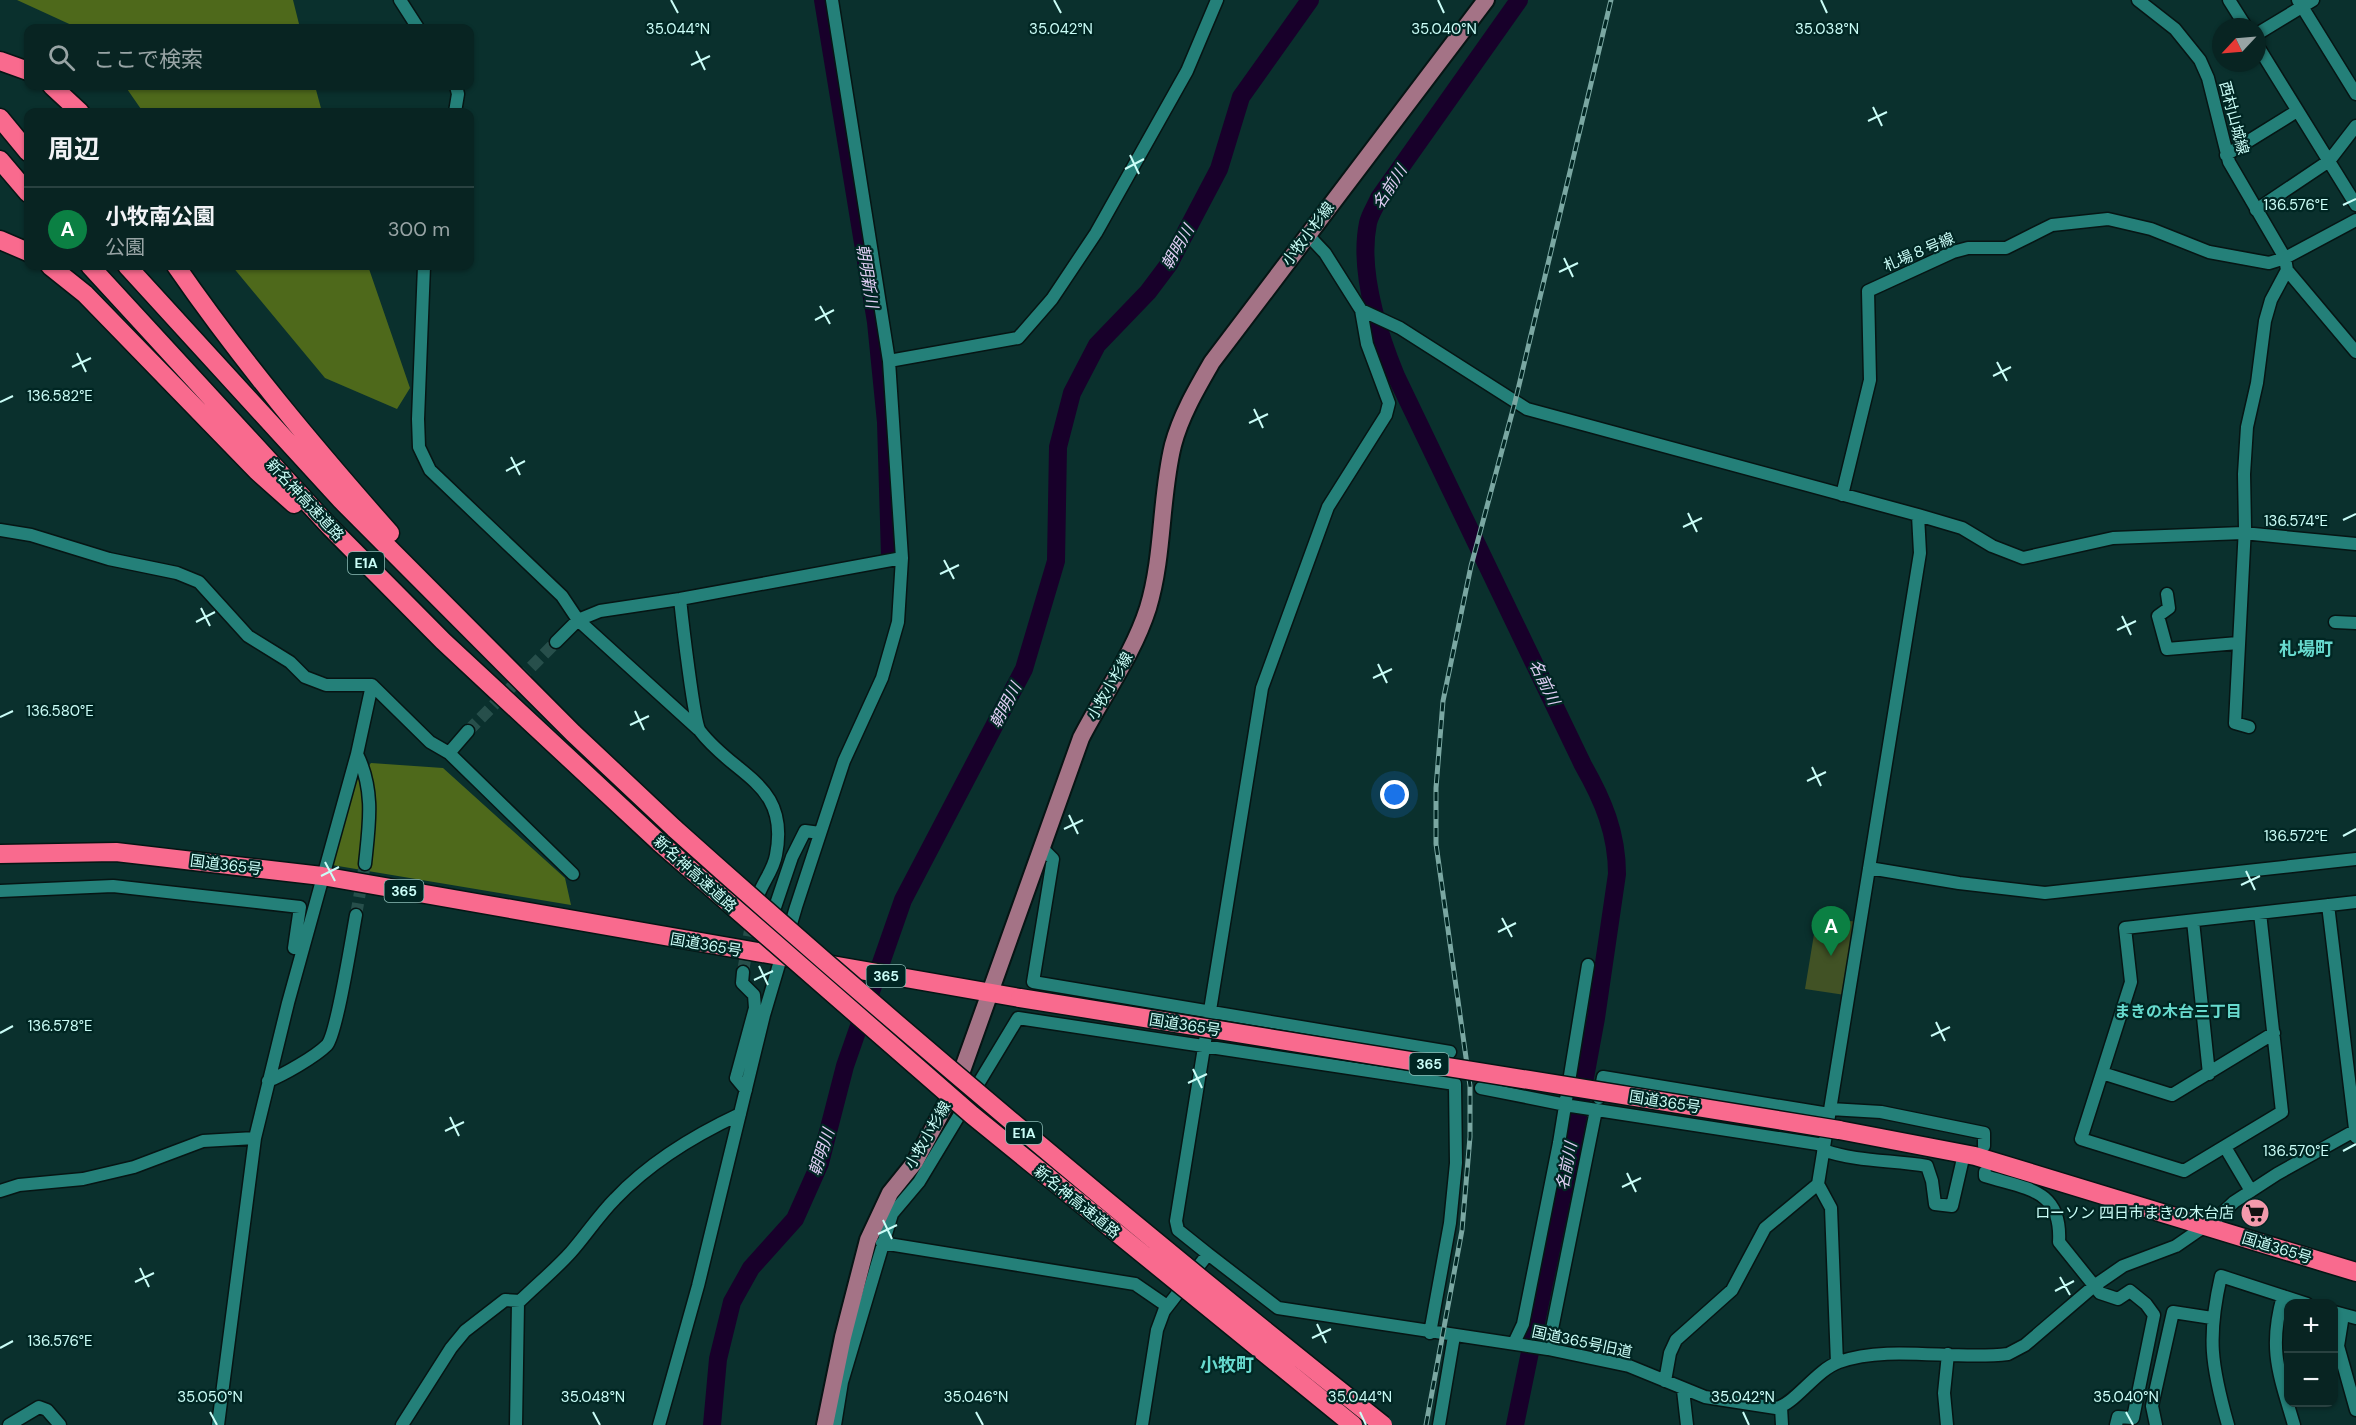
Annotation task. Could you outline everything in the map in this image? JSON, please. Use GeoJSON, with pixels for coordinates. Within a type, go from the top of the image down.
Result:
{"type":"FeatureCollection","features":[{"type":"Feature","properties":{"kind":"highway"},"geometry":{"type":"LineString","coordinates":[[0,61],[24,70]]}},
{"type":"Feature","properties":{"kind":"highway"},"geometry":{"type":"LineString","coordinates":[[56,90],[76,108]]}},
{"type":"Feature","properties":{"kind":"highway"},"geometry":{"type":"LineString","coordinates":[[0,118],[24,147]]}},
{"type":"Feature","properties":{"kind":"highway"},"geometry":{"type":"LineString","coordinates":[[0,160],[24,188]]}},
{"type":"Feature","properties":{"kind":"highway"},"geometry":{"type":"LineString","coordinates":[[0,240],[24,250]]}},
{"type":"Feature","properties":{"kind":"highway"},"geometry":{"type":"LineString","coordinates":[[55,270],[85,294],[257,471],[443,641]]}},
{"type":"Feature","properties":{"kind":"highway","name":"新名神高速道路"},"geometry":{"type":"LineString","coordinates":[[94,270],[321,517],[443,641],[660,843],[972,1116],[1353,1425]]}},
{"type":"Feature","properties":{"kind":"highway","name":"新名神高速道路"},"geometry":{"type":"LineString","coordinates":[[131,270],[341,500],[573,733],[675,829],[837,975],[994,1108],[1208,1286],[1383,1425]]}},
{"type":"Feature","properties":{"kind":"highway"},"geometry":{"type":"LineString","coordinates":[[179,270],[229,340],[299,430],[394,538],[573,733]]}},
{"type":"Feature","properties":{"kind":"highway","name":"国道365号"},"geometry":{"type":"LineString","coordinates":[[0,854],[116,852],[322,876],[969,990],[1839,1130],[1964,1154],[2356,1272]]}},
{"type":"Feature","properties":{"kind":"main road","name":"小牧小杉線"},"geometry":{"type":"LineString","coordinates":[[825,1425],[843,1337],[868,1240],[891,1193],[915,1162],[958,1082],[1081,738],[1131,651],[1148,608],[1156,571],[1173,445],[1191,398],[1212,362],[1486,0]]}},
{"type":"Feature","properties":{"kind":"street"},"geometry":{"type":"LineString","coordinates":[[400,0],[415,24]]}},
{"type":"Feature","properties":{"kind":"street"},"geometry":{"type":"LineString","coordinates":[[659,1425],[698,1286],[781,958],[844,761],[891,651],[899,613],[902,558],[889,361],[832,0]]}},
{"type":"Feature","properties":{"kind":"street"},"geometry":{"type":"LineString","coordinates":[[889,361],[1018,338],[1052,299],[1096,233],[1187,71],[1217,0]]}},
{"type":"Feature","properties":{"kind":"street","name":"西村山城線"},"geometry":{"type":"LineString","coordinates":[[2138,0],[2175,29],[2200,60],[2208,78],[2226,155],[2286,264],[2356,352]]}},
{"type":"Feature","properties":{"kind":"street"},"geometry":{"type":"LineString","coordinates":[[2229,0],[2240,18]]}},
{"type":"Feature","properties":{"kind":"street"},"geometry":{"type":"LineString","coordinates":[[2266,28],[2304,2],[2356,94]]}},
{"type":"Feature","properties":{"kind":"street"},"geometry":{"type":"LineString","coordinates":[[2266,60],[2356,205]]}},
{"type":"Feature","properties":{"kind":"street"},"geometry":{"type":"LineString","coordinates":[[456,108],[457,90]]}},
{"type":"Feature","properties":{"kind":"street"},"geometry":{"type":"LineString","coordinates":[[2226,155],[2297,111]]}},
{"type":"Feature","properties":{"kind":"street"},"geometry":{"type":"LineString","coordinates":[[2256,210],[2329,161],[2356,126]]}},
{"type":"Feature","properties":{"kind":"street","name":"札場８号線"},"geometry":{"type":"LineString","coordinates":[[1842,495],[1870,380],[1868,291],[1953,252],[1968,248],[2006,248],[2052,225],[2078,220],[2108,219],[2151,229],[2187,245],[2228,256],[2286,264]]}},
{"type":"Feature","properties":{"kind":"street"},"geometry":{"type":"LineString","coordinates":[[2249,727],[2235,723],[2238,643],[2247,427],[2257,382],[2265,321],[2286,264],[2356,220]]}},
{"type":"Feature","properties":{"kind":"street"},"geometry":{"type":"LineString","coordinates":[[1308,235],[1325,253],[1363,311],[1401,328],[1527,409],[1962,528],[1992,546],[2024,558],[2100,539],[2243,533],[2356,544]]}},
{"type":"Feature","properties":{"kind":"street"},"geometry":{"type":"LineString","coordinates":[[424,270],[418,419],[419,447],[430,470],[562,596],[578,620],[765,792],[775,810],[780,831],[775,859],[757,892],[750,930],[769,924],[792,857],[805,831],[820,832]]}},
{"type":"Feature","properties":{"kind":"street","name":"国道365号旧道"},"geometry":{"type":"LineString","coordinates":[[1363,311],[1367,344],[1389,403],[1386,415],[1328,507],[1262,688],[1176,1221],[1178,1230],[1278,1308],[1430,1333],[1547,1348],[1629,1366],[1683,1390],[1705,1397],[1781,1407]]}},
{"type":"Feature","properties":{"kind":"street"},"geometry":{"type":"LineString","coordinates":[[1837,1363],[1831,1208],[1818,1184],[1920,553],[1918,515]]}},
{"type":"Feature","properties":{"kind":"street"},"geometry":{"type":"LineString","coordinates":[[0,530],[31,536],[109,559],[177,573],[199,582],[248,636],[290,662],[305,677],[326,685],[372,685],[430,742],[449,753],[573,874]]}},
{"type":"Feature","properties":{"kind":"street"},"geometry":{"type":"LineString","coordinates":[[556,642],[578,620],[600,611],[680,599],[902,558]]}},
{"type":"Feature","properties":{"kind":"street"},"geometry":{"type":"LineString","coordinates":[[2167,594],[2169,608],[2158,616],[2167,649],[2238,643]]}},
{"type":"Feature","properties":{"kind":"street"},"geometry":{"type":"LineString","coordinates":[[680,599],[698,729]]}},
{"type":"Feature","properties":{"kind":"street"},"geometry":{"type":"LineString","coordinates":[[2335,622],[2356,623]]}},
{"type":"Feature","properties":{"kind":"street"},"geometry":{"type":"LineString","coordinates":[[218,1425],[255,1138],[322,876],[357,754],[372,685]]}},
{"type":"Feature","properties":{"kind":"street"},"geometry":{"type":"LineString","coordinates":[[449,753],[468,731]]}},
{"type":"Feature","properties":{"kind":"street"},"geometry":{"type":"LineString","coordinates":[[357,754],[367,774],[371,800],[365,864]]}},
{"type":"Feature","properties":{"kind":"street"},"geometry":{"type":"LineString","coordinates":[[1041,847],[1053,859],[1033,982],[1450,1052]]}},
{"type":"Feature","properties":{"kind":"street"},"geometry":{"type":"LineString","coordinates":[[1869,868],[2038,893],[2356,858]]}},
{"type":"Feature","properties":{"kind":"street"},"geometry":{"type":"LineString","coordinates":[[0,891],[113,886],[300,907],[294,948]]}},
{"type":"Feature","properties":{"kind":"street"},"geometry":{"type":"LineString","coordinates":[[2260,913],[2282,1112],[2184,1171],[2081,1139],[2131,982],[2125,928],[2356,902]]}},
{"type":"Feature","properties":{"kind":"street"},"geometry":{"type":"LineString","coordinates":[[1782,1425],[1781,1407],[1817,1375],[1837,1363],[1868,1357],[2008,1354],[2025,1345],[2094,1286],[2123,1266],[2176,1246],[2251,1191],[2293,1164],[2355,1133],[2328,905]]}},
{"type":"Feature","properties":{"kind":"street"},"geometry":{"type":"LineString","coordinates":[[268,1081],[280,1076],[328,1044],[337,1016],[356,915]]}},
{"type":"Feature","properties":{"kind":"street"},"geometry":{"type":"LineString","coordinates":[[2193,921],[2209,1074]]}},
{"type":"Feature","properties":{"kind":"street"},"geometry":{"type":"LineString","coordinates":[[1517,1344],[1568,1105],[1588,965]]}},
{"type":"Feature","properties":{"kind":"street"},"geometry":{"type":"LineString","coordinates":[[743,972],[742,983],[754,994],[754,1008],[736,1078],[746,1090]]}},
{"type":"Feature","properties":{"kind":"street"},"geometry":{"type":"LineString","coordinates":[[835,1425],[842,1382],[892,1214],[919,1182],[1018,1018],[1455,1084],[1456,1163],[1450,1223],[1430,1333]]}},
{"type":"Feature","properties":{"kind":"street"},"geometry":{"type":"LineString","coordinates":[[2102,1073],[2172,1095],[2274,1033]]}},
{"type":"Feature","properties":{"kind":"street"},"geometry":{"type":"LineString","coordinates":[[1547,1348],[1594,1109],[1603,1077],[1830,1112],[1881,1112],[1984,1133],[1984,1146]]}},
{"type":"Feature","properties":{"kind":"street"},"geometry":{"type":"LineString","coordinates":[[1481,1088],[1568,1105],[1824,1147],[1847,1159],[1889,1160],[1927,1166],[1932,1181],[1935,1204],[1952,1206],[1964,1154]]}},
{"type":"Feature","properties":{"kind":"street"},"geometry":{"type":"LineString","coordinates":[[516,1425],[520,1301],[572,1251],[615,1199],[633,1182],[663,1158],[705,1130],[740,1114]]}},
{"type":"Feature","properties":{"kind":"street"},"geometry":{"type":"LineString","coordinates":[[0,1191],[19,1185],[82,1179],[134,1167],[203,1140],[255,1138]]}},
{"type":"Feature","properties":{"kind":"street"},"geometry":{"type":"LineString","coordinates":[[2224,1147],[2251,1191]]}},
{"type":"Feature","properties":{"kind":"street"},"geometry":{"type":"LineString","coordinates":[[1985,1172],[1985,1176],[2042,1193],[2051,1203],[2060,1223],[2059,1242],[2100,1293],[2118,1299],[2130,1291],[2146,1304],[2154,1315],[2133,1418],[2118,1417],[2116,1425]]}},
{"type":"Feature","properties":{"kind":"street"},"geometry":{"type":"LineString","coordinates":[[1665,1382],[1670,1353],[1676,1340],[1732,1290],[1765,1228],[1818,1184]]}},
{"type":"Feature","properties":{"kind":"street"},"geometry":{"type":"LineString","coordinates":[[882,1244],[1135,1284],[1167,1306]]}},
{"type":"Feature","properties":{"kind":"street"},"geometry":{"type":"LineString","coordinates":[[1142,1425],[1157,1330],[1167,1306],[1208,1254]]}},
{"type":"Feature","properties":{"kind":"street"},"geometry":{"type":"LineString","coordinates":[[2228,1425],[2214,1373],[2212,1318],[2221,1276],[2292,1299]]}},
{"type":"Feature","properties":{"kind":"street"},"geometry":{"type":"LineString","coordinates":[[2283,1296],[2275,1329],[2274,1347],[2276,1365],[2294,1425]]}},
{"type":"Feature","properties":{"kind":"street"},"geometry":{"type":"LineString","coordinates":[[402,1425],[450,1348],[465,1331],[505,1300],[520,1301]]}},
{"type":"Feature","properties":{"kind":"street"},"geometry":{"type":"LineString","coordinates":[[2156,1425],[2152,1406],[2173,1312],[2212,1318]]}},
{"type":"Feature","properties":{"kind":"street"},"geometry":{"type":"LineString","coordinates":[[2338,1313],[2356,1318]]}},
{"type":"Feature","properties":{"kind":"street"},"geometry":{"type":"LineString","coordinates":[[1439,1425],[1454,1336]]}},
{"type":"Feature","properties":{"kind":"street"},"geometry":{"type":"LineString","coordinates":[[2338,1346],[2356,1410]]}},
{"type":"Feature","properties":{"kind":"street"},"geometry":{"type":"LineString","coordinates":[[1947,1425],[1944,1393],[1948,1354]]}},
{"type":"Feature","properties":{"kind":"street"},"geometry":{"type":"LineString","coordinates":[[1683,1390],[1687,1425]]}},
{"type":"Feature","properties":{"kind":"street"},"geometry":{"type":"LineString","coordinates":[[9,1425],[39,1407],[47,1410],[60,1425]]}},
{"type":"Feature","properties":{"kind":"green space"},"geometry":{"type":"Polygon","coordinates":[[[17,0],[293,0],[299,24],[69,24],[17,0]]]}},
{"type":"Feature","properties":{"kind":"green space"},"geometry":{"type":"Polygon","coordinates":[[[128,90],[316,90],[321,108],[140,108],[128,90]]]}},
{"type":"Feature","properties":{"kind":"green space"},"geometry":{"type":"Polygon","coordinates":[[[235,270],[369,270],[410,388],[397,409],[325,378],[235,270]]]}},
{"type":"Feature","properties":{"kind":"green space"},"geometry":{"type":"Polygon","coordinates":[[[371,763],[443,768],[565,878],[571,905],[332,865],[348,791],[371,763]]]}},
{"type":"Feature","properties":{"kind":"green space"},"geometry":{"type":"Polygon","coordinates":[[[1817,916],[1857,922],[1845,995],[1805,989],[1817,916]]]}},
{"type":"Feature","properties":{"kind":"waterway","name":"朝明新川"},"geometry":{"type":"LineString","coordinates":[[823,0],[876,322],[886,422],[890,555]]}},
{"type":"Feature","properties":{"kind":"waterway","name":"朝明川"},"geometry":{"type":"LineString","coordinates":[[712,1425],[718,1359],[732,1302],[751,1268],[795,1219],[820,1163],[845,1066],[903,900],[1024,669],[1056,561],[1058,447],[1072,393],[1097,345],[1148,292],[1169,264],[1219,169],[1241,97],[1310,0]]}},
{"type":"Feature","properties":{"kind":"waterway","name":"名前川"},"geometry":{"type":"LineString","coordinates":[[1515,1425],[1572,1148],[1596,1018],[1617,874],[1616,859],[1612,831],[1597,791],[1396,376],[1372,301],[1368,281],[1366,242],[1369,220],[1379,198],[1519,0]]}},
{"type":"Feature","properties":{"kind":"tunnel"},"geometry":{"type":"LineString","coordinates":[[468,731],[556,642]]}},
{"type":"Feature","properties":{"kind":"tunnel"},"geometry":{"type":"LineString","coordinates":[[356,915],[365,864]]}},
{"type":"Feature","properties":{"kind":"tunnel"},"geometry":{"type":"LineString","coordinates":[[743,972],[750,930]]}},
{"type":"Feature","properties":{"kind":"railway"},"geometry":{"type":"LineString","coordinates":[[1426,1425],[1462,1230],[1470,1137],[1470,1086],[1436,844],[1436,788],[1443,701],[1471,566],[1515,402],[1611,0]]}},
{"type":"Feature","properties":{"kind":"place","name":"小牧南公園"},"geometry":{"type":"Point","coordinates":[1831,956]}},
{"type":"Feature","properties":{"kind":"place","name":"ローソン 四日市まきの木台店"},"geometry":{"type":"Point","coordinates":[2255,1213]}},
{"type":"Feature","properties":{"kind":"district","name":"札場町"},"geometry":{"type":"Point","coordinates":[2306,649]}},
{"type":"Feature","properties":{"kind":"district","name":"まきの木台三丁目"},"geometry":{"type":"Point","coordinates":[2178,1011]}},
{"type":"Feature","properties":{"kind":"district","name":"小牧町"},"geometry":{"type":"Point","coordinates":[1227,1365]}}]}
